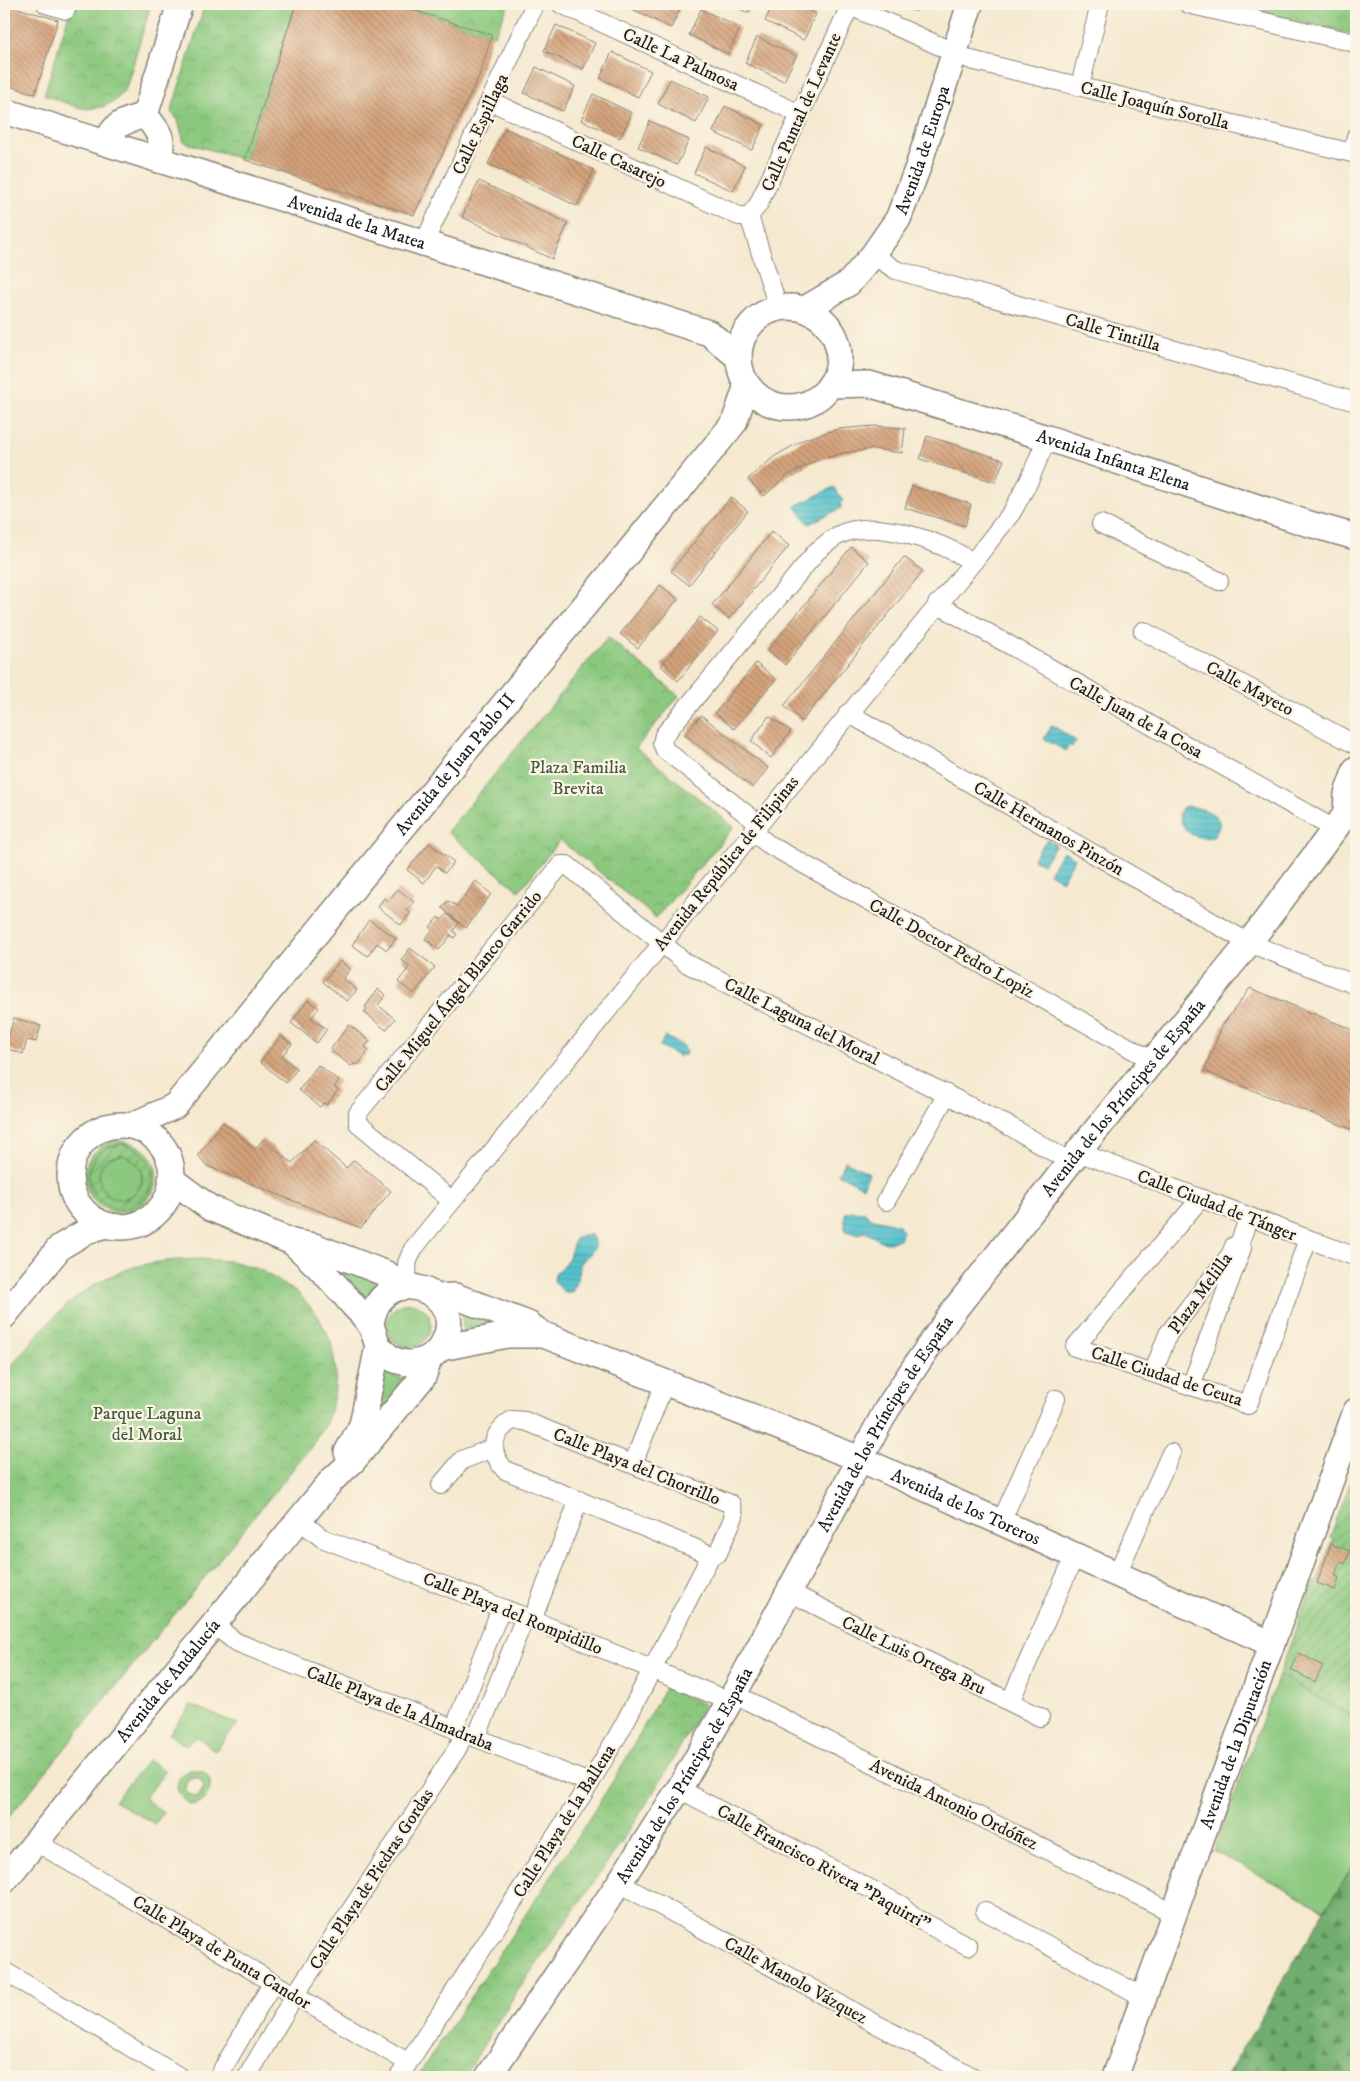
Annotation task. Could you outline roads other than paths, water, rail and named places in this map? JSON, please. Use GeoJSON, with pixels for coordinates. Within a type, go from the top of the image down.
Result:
{"type":"FeatureCollection","features":[{"type":"Feature","properties":{"kind":"street"},"geometry":{"type":"LineString","coordinates":[[46,4],[66,10]]}},
{"type":"Feature","properties":{"kind":"street"},"geometry":{"type":"LineString","coordinates":[[145,114],[180,4]]}},
{"type":"Feature","properties":{"kind":"street","name":"Calle Espillaga"},"geometry":{"type":"LineString","coordinates":[[424,243],[535,4]]}},
{"type":"Feature","properties":{"kind":"street","name":"Calle La Palmosa"},"geometry":{"type":"LineString","coordinates":[[561,4],[800,114]]}},
{"type":"Feature","properties":{"kind":"street","name":"Avenida de Europa"},"geometry":{"type":"LineString","coordinates":[[805,309],[849,284],[873,255],[898,219],[918,167],[970,4]]}},
{"type":"Feature","properties":{"kind":"street"},"geometry":{"type":"LineString","coordinates":[[1080,86],[1100,4]]}},
{"type":"Feature","properties":{"kind":"street"},"geometry":{"type":"LineString","coordinates":[[1188,4],[1356,43]]}},
{"type":"Feature","properties":{"kind":"street","name":"Calle Puntal de Levante"},"geometry":{"type":"LineString","coordinates":[[749,216],[758,205],[848,5]]}},
{"type":"Feature","properties":{"kind":"street","name":"Calle Joaquín Sorolla"},"geometry":{"type":"LineString","coordinates":[[848,5],[971,60],[1355,148]]}},
{"type":"Feature","properties":{"kind":"street","name":"Calle Casarejo"},"geometry":{"type":"LineString","coordinates":[[490,101],[739,216],[749,216]]}},
{"type":"Feature","properties":{"kind":"street","name":"Avenida de la Matea"},"geometry":{"type":"LineString","coordinates":[[4,111],[709,333],[739,358]]}},
{"type":"Feature","properties":{"kind":"street"},"geometry":{"type":"LineString","coordinates":[[107,144],[110,132],[120,123],[145,114]]}},
{"type":"Feature","properties":{"kind":"street"},"geometry":{"type":"LineString","coordinates":[[145,114],[160,134],[162,149],[158,160]]}},
{"type":"Feature","properties":{"kind":"street"},"geometry":{"type":"LineString","coordinates":[[749,216],[778,307]]}},
{"type":"Feature","properties":{"kind":"street","name":"Calle Tintilla"},"geometry":{"type":"LineString","coordinates":[[873,255],[896,270],[1356,402]]}},
{"type":"Feature","properties":{"kind":"street","name":"Avenida de Europa"},"geometry":{"type":"LineString","coordinates":[[834,333],[849,284]]}},
{"type":"Feature","properties":{"kind":"street"},"geometry":{"type":"LineString","coordinates":[[792,306],[805,309],[817,314],[834,333],[838,345],[839,358],[837,372],[830,385],[820,397],[806,404],[791,407],[776,405],[755,394],[747,385],[740,369],[741,343],[747,329],[758,317],[778,307],[792,306]]}},
{"type":"Feature","properties":{"kind":"street","name":"Avenida de la Matea"},"geometry":{"type":"LineString","coordinates":[[709,333],[747,329]]}},
{"type":"Feature","properties":{"kind":"street","name":"Avenida Infanta Elena"},"geometry":{"type":"LineString","coordinates":[[839,358],[870,384]]}},
{"type":"Feature","properties":{"kind":"street","name":"Avenida Infanta Elena"},"geometry":{"type":"LineString","coordinates":[[830,385],[870,384],[1047,438],[1306,523],[1356,536]]}},
{"type":"Feature","properties":{"kind":"street","name":"Avenida de Juan Pablo II"},"geometry":{"type":"LineString","coordinates":[[131,1126],[175,1106],[734,423],[747,385]]}},
{"type":"Feature","properties":{"kind":"street","name":"Avenida de Juan Pablo II"},"geometry":{"type":"LineString","coordinates":[[734,423],[776,405]]}},
{"type":"Feature","properties":{"kind":"street","name":"Avenida República de Filipinas"},"geometry":{"type":"LineString","coordinates":[[406,1286],[407,1263],[413,1249],[661,942],[973,562],[1012,512],[1029,481],[1047,438]]}},
{"type":"Feature","properties":{"kind":"street"},"geometry":{"type":"LineString","coordinates":[[1100,524],[1219,582]]}},
{"type":"Feature","properties":{"kind":"street","name":"Calle Doctor Pedro Lopiz"},"geometry":{"type":"LineString","coordinates":[[973,562],[954,550],[892,531],[879,529],[858,530],[840,535],[817,551],[664,735],[662,743],[664,750],[756,828],[768,844],[1153,1061]]}},
{"type":"Feature","properties":{"kind":"street","name":"Calle Juan de la Cosa"},"geometry":{"type":"LineString","coordinates":[[937,604],[1346,817]]}},
{"type":"Feature","properties":{"kind":"street","name":"Calle Mayeto"},"geometry":{"type":"LineString","coordinates":[[1143,631],[1356,745]]}},
{"type":"Feature","properties":{"kind":"street","name":"Calle Hermanos Pinzón"},"geometry":{"type":"LineString","coordinates":[[848,713],[1249,943],[1356,985]]}},
{"type":"Feature","properties":{"kind":"street"},"geometry":{"type":"LineString","coordinates":[[1346,817],[1347,794],[1356,769]]}},
{"type":"Feature","properties":{"kind":"street","name":"Avenida de los Príncipes de España"},"geometry":{"type":"LineString","coordinates":[[488,2077],[619,1883],[679,1789],[731,1698],[887,1409],[920,1359],[961,1302],[1074,1157],[1249,943],[1346,817]]}},
{"type":"Feature","properties":{"kind":"street","name":"Calle Miguel Ángel Blanco Garrido"},"geometry":{"type":"LineString","coordinates":[[452,1201],[358,1123],[358,1113],[561,865],[567,865],[661,942]]}},
{"type":"Feature","properties":{"kind":"street","name":"Calle Laguna del Moral"},"geometry":{"type":"LineString","coordinates":[[661,942],[686,962],[1074,1157]]}},
{"type":"Feature","properties":{"kind":"street"},"geometry":{"type":"LineString","coordinates":[[886,1201],[947,1094]]}},
{"type":"Feature","properties":{"kind":"street"},"geometry":{"type":"LineString","coordinates":[[164,1148],[172,1130],[175,1106]]}},
{"type":"Feature","properties":{"kind":"street"},"geometry":{"type":"LineString","coordinates":[[117,1125],[131,1126],[155,1138],[164,1148],[170,1163],[171,1179],[168,1194],[160,1208],[149,1219],[135,1225],[120,1227],[105,1225],[88,1215],[76,1200],[71,1187],[70,1172],[73,1158],[80,1145],[90,1135],[103,1128],[117,1125]]}},
{"type":"Feature","properties":{"kind":"street","name":"Calle Ciudad de Tánger"},"geometry":{"type":"LineString","coordinates":[[1074,1157],[1200,1199],[1356,1257]]}},
{"type":"Feature","properties":{"kind":"street"},"geometry":{"type":"LineString","coordinates":[[171,1179],[210,1208],[292,1242],[314,1246],[386,1274],[406,1286]]}},
{"type":"Feature","properties":{"kind":"street","name":"Calle Ciudad de Ceuta"},"geometry":{"type":"LineString","coordinates":[[1200,1199],[1075,1347],[1248,1405],[1308,1239]]}},
{"type":"Feature","properties":{"kind":"street"},"geometry":{"type":"LineString","coordinates":[[4,1316],[60,1247],[76,1200]]}},
{"type":"Feature","properties":{"kind":"street"},"geometry":{"type":"LineString","coordinates":[[160,1208],[185,1206],[210,1208]]}},
{"type":"Feature","properties":{"kind":"street","name":"Plaza Melilla"},"geometry":{"type":"LineString","coordinates":[[1154,1373],[1168,1334],[1230,1254],[1234,1246],[1239,1244],[1249,1217]]}},
{"type":"Feature","properties":{"kind":"street"},"geometry":{"type":"LineString","coordinates":[[60,1247],[87,1231],[105,1225]]}},
{"type":"Feature","properties":{"kind":"street"},"geometry":{"type":"LineString","coordinates":[[292,1242],[323,1269],[375,1336],[386,1355],[396,1361],[419,1362],[435,1353],[446,1338],[448,1316],[444,1306],[437,1297],[419,1287],[406,1286],[393,1290],[384,1296],[377,1305],[372,1315],[375,1336]]}},
{"type":"Feature","properties":{"kind":"street","name":"Plaza Melilla"},"geometry":{"type":"LineString","coordinates":[[1191,1386],[1242,1248],[1239,1244]]}},
{"type":"Feature","properties":{"kind":"street","name":"Avenida de los Toreros"},"geometry":{"type":"LineString","coordinates":[[437,1297],[455,1296],[528,1324],[544,1335],[860,1459],[1272,1644]]}},
{"type":"Feature","properties":{"kind":"street","name":"Avenida de los Toreros"},"geometry":{"type":"LineString","coordinates":[[435,1353],[507,1335],[544,1335]]}},
{"type":"Feature","properties":{"kind":"street","name":"Avenida de Andalucía"},"geometry":{"type":"LineString","coordinates":[[332,1480],[362,1425],[375,1336]]}},
{"type":"Feature","properties":{"kind":"street","name":"Avenida de Andalucía"},"geometry":{"type":"LineString","coordinates":[[4,1881],[332,1480],[353,1461],[424,1377],[435,1353]]}},
{"type":"Feature","properties":{"kind":"street"},"geometry":{"type":"LineString","coordinates":[[633,1464],[660,1396]]}},
{"type":"Feature","properties":{"kind":"street"},"geometry":{"type":"LineString","coordinates":[[1001,1522],[1056,1399]]}},
{"type":"Feature","properties":{"kind":"street","name":"Avenida de la Diputación"},"geometry":{"type":"LineString","coordinates":[[1114,2077],[1272,1644],[1352,1438],[1356,1411]]}},
{"type":"Feature","properties":{"kind":"street","name":"Calle Playa del Chorrillo"},"geometry":{"type":"LineString","coordinates":[[493,1448],[496,1435],[504,1426],[512,1420],[525,1421],[731,1504],[734,1516],[718,1552],[711,1554]]}},
{"type":"Feature","properties":{"kind":"street"},"geometry":{"type":"LineString","coordinates":[[441,1485],[462,1460],[493,1448],[496,1460],[505,1470],[711,1554]]}},
{"type":"Feature","properties":{"kind":"street"},"geometry":{"type":"LineString","coordinates":[[1116,1574],[1171,1452]]}},
{"type":"Feature","properties":{"kind":"street"},"geometry":{"type":"LineString","coordinates":[[465,1734],[529,1618],[579,1500]]}},
{"type":"Feature","properties":{"kind":"street","name":"Calle Playa del Rompidillo"},"geometry":{"type":"LineString","coordinates":[[300,1520],[322,1538],[529,1618],[651,1669],[731,1698]]}},
{"type":"Feature","properties":{"kind":"street","name":"Calle Playa de la Ballena"},"geometry":{"type":"LineString","coordinates":[[403,2070],[590,1783],[622,1728],[711,1554]]}},
{"type":"Feature","properties":{"kind":"street"},"geometry":{"type":"LineString","coordinates":[[1010,1702],[1075,1555]]}},
{"type":"Feature","properties":{"kind":"street","name":"Calle Luis Ortega Bru"},"geometry":{"type":"LineString","coordinates":[[788,1592],[1040,1718]]}},
{"type":"Feature","properties":{"kind":"street"},"geometry":{"type":"LineString","coordinates":[[465,1734],[501,1608]]}},
{"type":"Feature","properties":{"kind":"street","name":"Calle Playa de la Almadraba"},"geometry":{"type":"LineString","coordinates":[[214,1625],[236,1642],[590,1783]]}},
{"type":"Feature","properties":{"kind":"street","name":"Avenida Antonio Ordóñez"},"geometry":{"type":"LineString","coordinates":[[731,1698],[1175,1914]]}},
{"type":"Feature","properties":{"kind":"street","name":"Calle Playa de Piedras Gordas"},"geometry":{"type":"LineString","coordinates":[[247,2077],[295,1995],[465,1734]]}},
{"type":"Feature","properties":{"kind":"street","name":"Calle Francisco Rivera \"Paquirri\""},"geometry":{"type":"LineString","coordinates":[[679,1789],[901,1905],[916,1918],[968,1946]]}},
{"type":"Feature","properties":{"kind":"street","name":"Calle Playa de Punta Candor"},"geometry":{"type":"LineString","coordinates":[[36,1842],[295,1995],[403,2070]]}},
{"type":"Feature","properties":{"kind":"street","name":"Calle Manolo Vázquez"},"geometry":{"type":"LineString","coordinates":[[619,1883],[973,2077]]}},
{"type":"Feature","properties":{"kind":"street"},"geometry":{"type":"LineString","coordinates":[[985,1911],[1143,1997]]}},
{"type":"Feature","properties":{"kind":"street"},"geometry":{"type":"LineString","coordinates":[[4,1971],[180,2077]]}},
{"type":"Feature","properties":{"kind":"street"},"geometry":{"type":"LineString","coordinates":[[218,2077],[273,1982]]}},
{"type":"Feature","properties":{"kind":"water"},"geometry":{"type":"Polygon","coordinates":[[[834,487],[843,501],[840,502],[841,508],[809,524],[795,506],[834,487]]]}},
{"type":"Feature","properties":{"kind":"water"},"geometry":{"type":"Polygon","coordinates":[[[1052,725],[1076,741],[1072,747],[1068,745],[1066,751],[1044,739],[1052,725]]]}},
{"type":"Feature","properties":{"kind":"water"},"geometry":{"type":"Polygon","coordinates":[[[1187,806],[1207,811],[1217,818],[1218,830],[1213,837],[1195,836],[1186,830],[1179,814],[1182,808],[1187,806]]]}},
{"type":"Feature","properties":{"kind":"water"},"geometry":{"type":"Polygon","coordinates":[[[1047,839],[1056,845],[1043,864],[1033,859],[1047,839]]]}},
{"type":"Feature","properties":{"kind":"water"},"geometry":{"type":"Polygon","coordinates":[[[1063,851],[1075,858],[1062,881],[1049,873],[1063,851]]]}},
{"type":"Feature","properties":{"kind":"water"},"geometry":{"type":"Polygon","coordinates":[[[665,1036],[685,1047],[684,1049],[687,1051],[684,1056],[681,1054],[680,1057],[660,1046],[665,1036]]]}},
{"type":"Feature","properties":{"kind":"water"},"geometry":{"type":"Polygon","coordinates":[[[845,1161],[869,1173],[863,1187],[838,1174],[845,1161]]]}},
{"type":"Feature","properties":{"kind":"water"},"geometry":{"type":"Polygon","coordinates":[[[853,1211],[865,1212],[870,1218],[899,1225],[902,1231],[899,1239],[890,1243],[881,1241],[865,1232],[857,1234],[845,1231],[845,1213],[853,1211]]]}},
{"type":"Feature","properties":{"kind":"water"},"geometry":{"type":"Polygon","coordinates":[[[583,1235],[591,1235],[596,1245],[589,1255],[581,1261],[578,1280],[572,1292],[564,1292],[554,1281],[555,1273],[568,1260],[575,1239],[583,1235]]]}},
{"type":"Feature","properties":{"kind":"park label","name":"Plaza Familia Brevita"},"geometry":{"type":"Point","coordinates":[578,778]}},
{"type":"Feature","properties":{"kind":"park label","name":"Parque Laguna del Moral"},"geometry":{"type":"Point","coordinates":[147,1424]}}]}
